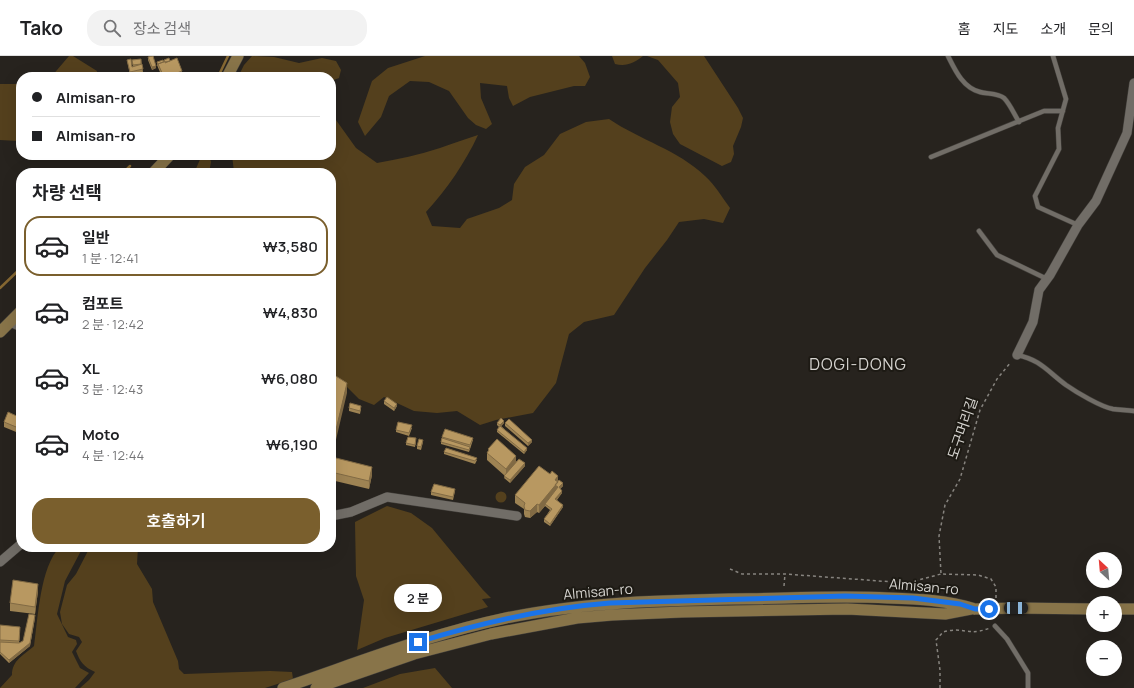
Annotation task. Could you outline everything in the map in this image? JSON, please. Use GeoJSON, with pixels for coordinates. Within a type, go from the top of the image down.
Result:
{"type":"FeatureCollection","features":[{"type":"Feature","properties":{"kind":"main road"},"geometry":{"type":"LineString","coordinates":[[230,72],[238,56]]}},
{"type":"Feature","properties":{"kind":"main road"},"geometry":{"type":"LineString","coordinates":[[157,168],[165,160]]}},
{"type":"Feature","properties":{"kind":"main road"},"geometry":{"type":"LineString","coordinates":[[0,332],[16,316]]}},
{"type":"Feature","properties":{"kind":"main road","name":"Almisan-ro"},"geometry":{"type":"LineString","coordinates":[[283,688],[393,650],[464,629],[506,618],[586,605],[668,600],[845,596],[913,598],[960,604],[975,609]]}},
{"type":"Feature","properties":{"kind":"main road","name":"Almisan-ro"},"geometry":{"type":"LineString","coordinates":[[316,688],[414,654],[491,634],[577,618],[682,612],[847,609],[945,614],[975,609]]}},
{"type":"Feature","properties":{"kind":"main road"},"geometry":{"type":"LineString","coordinates":[[975,609],[1086,609]]}},
{"type":"Feature","properties":{"kind":"main road"},"geometry":{"type":"LineString","coordinates":[[1122,609],[1134,609]]}},
{"type":"Feature","properties":{"kind":"street"},"geometry":{"type":"LineString","coordinates":[[1017,355],[1033,322],[1039,290],[1048,279],[1078,225],[1096,202],[1127,133],[1134,83]]}},
{"type":"Feature","properties":{"kind":"street"},"geometry":{"type":"LineString","coordinates":[[10,322],[16,325]]}},
{"type":"Feature","properties":{"kind":"street"},"geometry":{"type":"LineString","coordinates":[[336,515],[351,512],[387,497],[517,516]]}},
{"type":"Feature","properties":{"kind":"street"},"geometry":{"type":"LineString","coordinates":[[0,562],[16,548]]}},
{"type":"Feature","properties":{"kind":"lane"},"geometry":{"type":"LineString","coordinates":[[948,56],[957,74],[967,84],[978,92],[1002,97],[1009,105],[1018,122]]}},
{"type":"Feature","properties":{"kind":"lane"},"geometry":{"type":"LineString","coordinates":[[1053,56],[1066,99],[1058,128],[1059,149],[1035,196],[1038,207],[1078,225]]}},
{"type":"Feature","properties":{"kind":"lane"},"geometry":{"type":"LineString","coordinates":[[930,156],[1044,111],[1063,111]]}},
{"type":"Feature","properties":{"kind":"lane"},"geometry":{"type":"LineString","coordinates":[[979,231],[997,255],[1048,279]]}},
{"type":"Feature","properties":{"kind":"lane"},"geometry":{"type":"LineString","coordinates":[[1017,355],[1031,358],[1049,370],[1066,385],[1111,409],[1134,411]]}},
{"type":"Feature","properties":{"kind":"lane"},"geometry":{"type":"LineString","coordinates":[[995,626],[1007,639],[1028,673],[1028,688]]}},
{"type":"Feature","properties":{"kind":"path","name":"도구머리길"},"geometry":{"type":"LineString","coordinates":[[941,574],[939,536],[945,505],[960,478],[980,410],[997,378],[1017,355]]}},
{"type":"Feature","properties":{"kind":"path"},"geometry":{"type":"LineString","coordinates":[[730,569],[742,574],[785,574],[907,583],[941,574],[978,575],[991,579],[996,587],[996,603]]}},
{"type":"Feature","properties":{"kind":"path"},"geometry":{"type":"LineString","coordinates":[[784,586],[785,574]]}},
{"type":"Feature","properties":{"kind":"path"},"geometry":{"type":"LineString","coordinates":[[940,688],[940,670],[936,640],[943,632],[956,630],[970,632],[982,631],[995,626]]}},
{"type":"Feature","properties":{"kind":"shaded area"},"geometry":{"type":"Polygon","coordinates":[[[69,56],[73,56],[97,71],[97,72],[55,72],[69,56]]]}},
{"type":"Feature","properties":{"kind":"shaded area"},"geometry":{"type":"Polygon","coordinates":[[[252,56],[274,57],[299,63],[322,58],[336,61],[341,70],[339,78],[336,79],[336,72],[240,72],[244,65],[252,56]]]}},
{"type":"Feature","properties":{"kind":"shaded area"},"geometry":{"type":"Polygon","coordinates":[[[425,56],[579,56],[585,63],[590,77],[585,86],[574,86],[530,97],[513,106],[509,98],[507,86],[480,83],[481,98],[492,124],[486,129],[476,125],[468,118],[449,91],[429,82],[410,81],[389,96],[381,117],[365,136],[358,122],[372,81],[388,68],[425,56]]]}},
{"type":"Feature","properties":{"kind":"shaded area"},"geometry":{"type":"Polygon","coordinates":[[[612,56],[643,56],[633,62],[623,65],[615,64],[612,56]]]}},
{"type":"Feature","properties":{"kind":"shaded area"},"geometry":{"type":"Polygon","coordinates":[[[647,56],[704,56],[743,118],[733,146],[734,154],[731,162],[722,166],[680,144],[673,134],[670,122],[672,107],[680,97],[678,83],[658,60],[647,56]]]}},
{"type":"Feature","properties":{"kind":"shaded area"},"geometry":{"type":"Polygon","coordinates":[[[0,84],[16,84],[16,141],[0,140],[0,84]]]}},
{"type":"Feature","properties":{"kind":"shaded area"},"geometry":{"type":"Polygon","coordinates":[[[609,119],[671,152],[694,167],[712,183],[730,208],[723,223],[704,219],[679,222],[645,268],[614,315],[584,322],[569,334],[556,383],[533,413],[496,420],[480,425],[457,411],[437,413],[414,411],[384,397],[374,405],[359,399],[340,380],[336,378],[336,168],[234,168],[233,160],[336,160],[336,120],[356,148],[377,163],[424,153],[478,135],[455,175],[426,212],[432,226],[460,228],[467,219],[499,208],[512,200],[514,184],[525,167],[544,155],[560,134],[586,122],[609,119]]]}},
{"type":"Feature","properties":{"kind":"shaded area"},"geometry":{"type":"Polygon","coordinates":[[[200,160],[210,160],[210,168],[196,168],[200,160]]]}},
{"type":"Feature","properties":{"kind":"shaded area"},"geometry":{"type":"Polygon","coordinates":[[[499,492],[503,492],[505,493],[505,501],[499,502],[496,499],[496,495],[499,492]]]}},
{"type":"Feature","properties":{"kind":"shaded area"},"geometry":{"type":"Polygon","coordinates":[[[387,506],[411,513],[432,528],[491,598],[482,599],[488,607],[385,638],[357,650],[364,600],[356,576],[355,522],[387,506]]]}},
{"type":"Feature","properties":{"kind":"shaded area"},"geometry":{"type":"Polygon","coordinates":[[[56,552],[80,552],[65,581],[57,614],[68,637],[76,640],[77,644],[72,652],[80,668],[89,673],[75,688],[0,688],[12,675],[16,662],[34,646],[41,594],[48,567],[56,552]]]}},
{"type":"Feature","properties":{"kind":"shaded area"},"geometry":{"type":"Polygon","coordinates":[[[87,552],[138,552],[137,564],[152,589],[153,602],[178,661],[179,669],[184,674],[270,671],[292,672],[293,679],[265,688],[80,688],[95,672],[85,666],[79,658],[76,651],[82,642],[79,637],[69,634],[62,624],[60,612],[67,585],[76,574],[87,552]]]}},
{"type":"Feature","properties":{"kind":"shaded area"},"geometry":{"type":"Polygon","coordinates":[[[435,668],[452,688],[363,688],[400,674],[435,668]]]}},
{"type":"Feature","properties":{"kind":"building"},"geometry":{"type":"Polygon","coordinates":[[[153,56],[156,66],[152,67],[148,57],[153,56]]]}},
{"type":"Feature","properties":{"kind":"building"},"geometry":{"type":"Polygon","coordinates":[[[169,58],[170,61],[165,62],[164,60],[169,58]]]}},
{"type":"Feature","properties":{"kind":"building"},"geometry":{"type":"Polygon","coordinates":[[[177,58],[182,71],[162,72],[158,64],[165,61],[165,63],[177,58]]]}},
{"type":"Feature","properties":{"kind":"building"},"geometry":{"type":"Polygon","coordinates":[[[131,59],[132,67],[142,64],[143,69],[130,72],[127,60],[131,59]]]}},
{"type":"Feature","properties":{"kind":"building"},"geometry":{"type":"Polygon","coordinates":[[[141,59],[141,64],[133,65],[132,60],[141,59]]]}},
{"type":"Feature","properties":{"kind":"building"},"geometry":{"type":"Polygon","coordinates":[[[163,60],[164,62],[158,65],[157,62],[163,60]]]}},
{"type":"Feature","properties":{"kind":"building"},"geometry":{"type":"Polygon","coordinates":[[[336,376],[347,383],[336,430],[336,376]]]}},
{"type":"Feature","properties":{"kind":"building"},"geometry":{"type":"Polygon","coordinates":[[[387,397],[397,404],[394,408],[384,401],[387,397]]]}},
{"type":"Feature","properties":{"kind":"building"},"geometry":{"type":"Polygon","coordinates":[[[350,403],[361,406],[360,411],[349,408],[350,403]]]}},
{"type":"Feature","properties":{"kind":"building"},"geometry":{"type":"Polygon","coordinates":[[[8,412],[16,416],[16,427],[4,422],[8,412]]]}},
{"type":"Feature","properties":{"kind":"building"},"geometry":{"type":"Polygon","coordinates":[[[501,418],[504,421],[500,425],[497,423],[501,418]]]}},
{"type":"Feature","properties":{"kind":"building"},"geometry":{"type":"Polygon","coordinates":[[[509,419],[532,440],[528,443],[505,423],[509,419]]]}},
{"type":"Feature","properties":{"kind":"building"},"geometry":{"type":"Polygon","coordinates":[[[398,422],[412,425],[409,433],[396,430],[398,422]]]}},
{"type":"Feature","properties":{"kind":"building"},"geometry":{"type":"Polygon","coordinates":[[[500,426],[527,448],[524,452],[497,430],[500,426]]]}},
{"type":"Feature","properties":{"kind":"building"},"geometry":{"type":"Polygon","coordinates":[[[445,429],[473,438],[470,445],[442,437],[445,429]]]}},
{"type":"Feature","properties":{"kind":"building"},"geometry":{"type":"Polygon","coordinates":[[[408,437],[416,438],[415,445],[406,443],[408,437]]]}},
{"type":"Feature","properties":{"kind":"building"},"geometry":{"type":"Polygon","coordinates":[[[442,438],[470,447],[469,450],[441,442],[442,438]]]}},
{"type":"Feature","properties":{"kind":"building"},"geometry":{"type":"Polygon","coordinates":[[[419,439],[423,440],[421,447],[417,446],[419,439]]]}},
{"type":"Feature","properties":{"kind":"building"},"geometry":{"type":"Polygon","coordinates":[[[497,439],[516,456],[506,469],[487,453],[489,450],[488,449],[497,439]]]}},
{"type":"Feature","properties":{"kind":"building"},"geometry":{"type":"Polygon","coordinates":[[[446,448],[477,458],[475,461],[444,452],[446,448]]]}},
{"type":"Feature","properties":{"kind":"building"},"geometry":{"type":"Polygon","coordinates":[[[336,458],[372,467],[369,481],[336,473],[336,458]]]}},
{"type":"Feature","properties":{"kind":"building"},"geometry":{"type":"Polygon","coordinates":[[[519,459],[525,463],[510,480],[504,476],[519,459]]]}},
{"type":"Feature","properties":{"kind":"building"},"geometry":{"type":"Polygon","coordinates":[[[539,466],[550,474],[552,471],[558,476],[555,480],[558,482],[539,505],[537,504],[530,511],[525,510],[525,503],[515,495],[539,466]]]}},
{"type":"Feature","properties":{"kind":"building"},"geometry":{"type":"Polygon","coordinates":[[[559,480],[563,483],[559,487],[562,491],[555,499],[563,505],[550,524],[544,519],[552,509],[545,504],[558,487],[555,485],[559,480]]]}},
{"type":"Feature","properties":{"kind":"building"},"geometry":{"type":"Polygon","coordinates":[[[434,484],[455,489],[453,497],[431,492],[434,484]]]}},
{"type":"Feature","properties":{"kind":"building"},"geometry":{"type":"Polygon","coordinates":[[[13,580],[38,584],[35,607],[10,603],[13,580]]]}},
{"type":"Feature","properties":{"kind":"building"},"geometry":{"type":"Polygon","coordinates":[[[29,614],[35,615],[30,643],[9,660],[0,652],[0,642],[19,643],[23,641],[29,614]]]}},
{"type":"Feature","properties":{"kind":"building"},"geometry":{"type":"Polygon","coordinates":[[[0,625],[20,627],[19,641],[0,640],[0,625]]]}},
{"type":"Feature","properties":{"kind":"waterway"},"geometry":{"type":"LineString","coordinates":[[220,72],[228,56]]}},
{"type":"Feature","properties":{"kind":"waterway"},"geometry":{"type":"LineString","coordinates":[[0,288],[16,273]]}},
{"type":"Feature","properties":{"kind":"district","name":"DOGI-DONG"},"geometry":{"type":"Point","coordinates":[858,364]}},
{"type":"Feature","properties":{"kind":"route"},"geometry":{"type":"LineString","coordinates":[[418,642],[506,618],[550,610],[610,603],[668,600],[845,596],[913,598],[960,604],[975,609],[989,609]]}}]}
